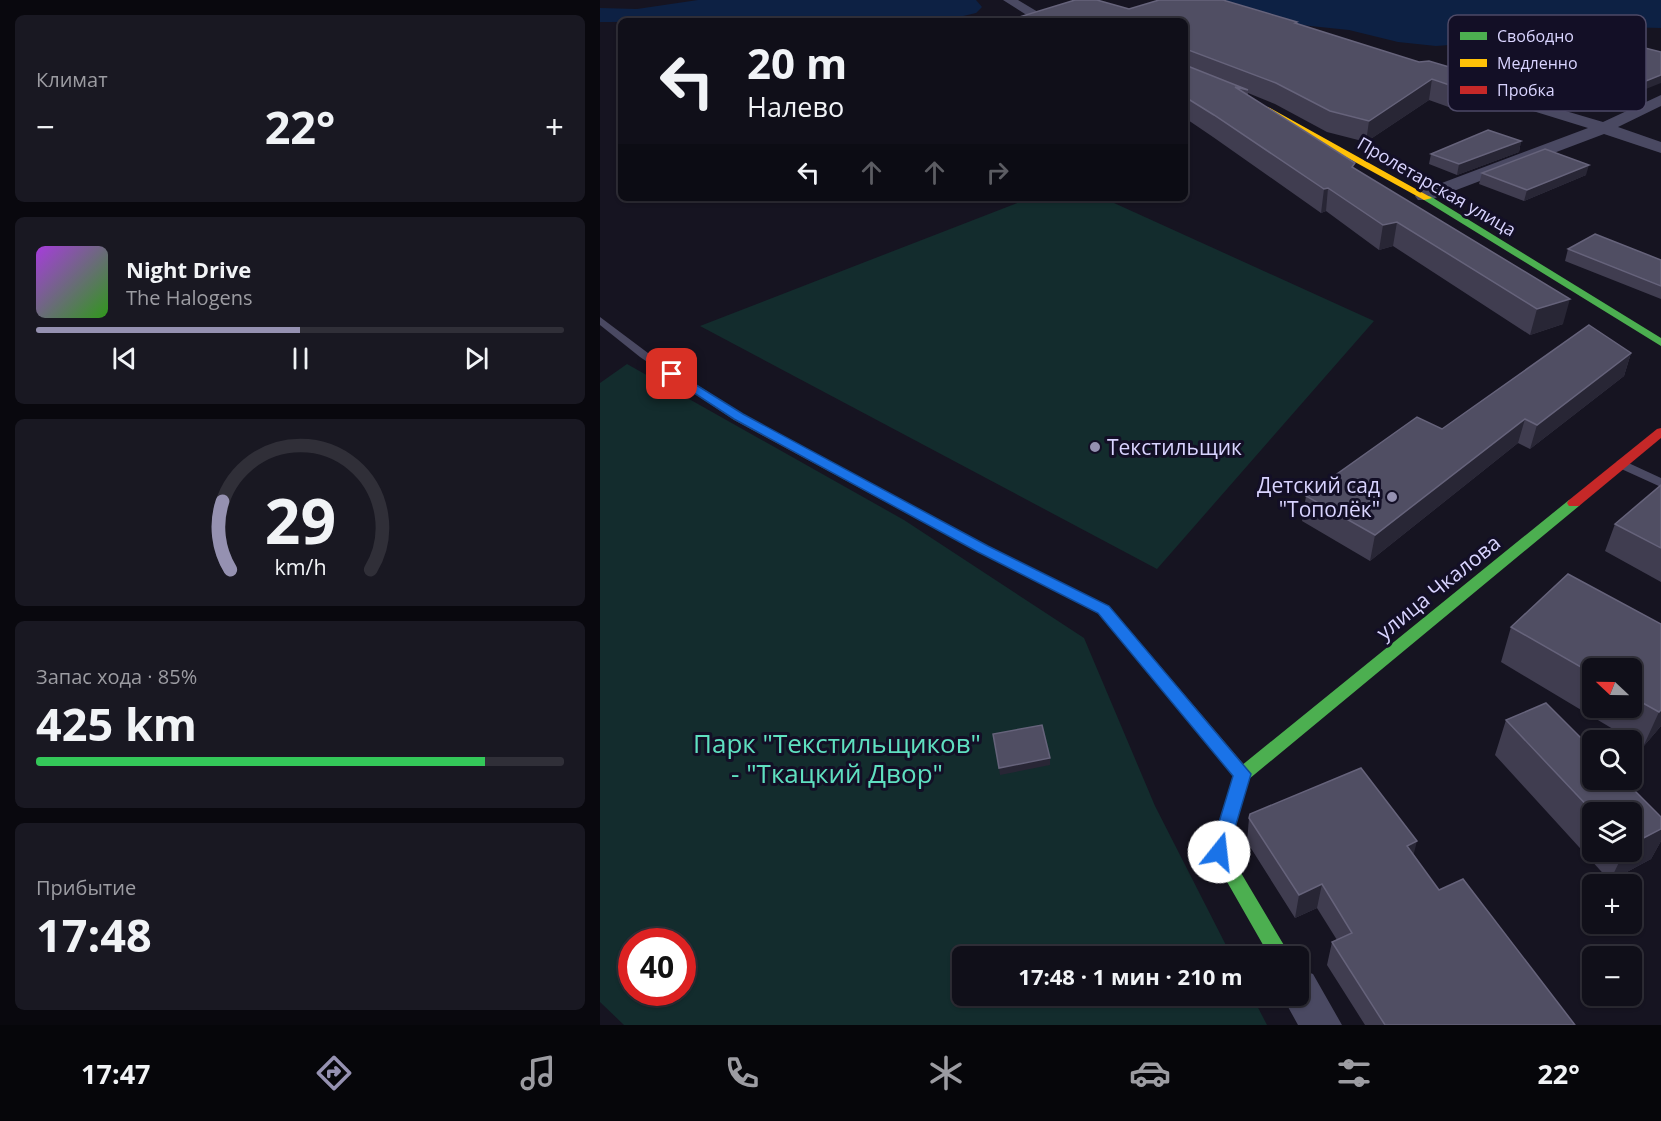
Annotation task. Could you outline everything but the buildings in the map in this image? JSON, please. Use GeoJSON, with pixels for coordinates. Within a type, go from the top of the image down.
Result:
{"type":"FeatureCollection","features":[{"type":"Feature","properties":{"kind":"street"},"geometry":{"type":"LineString","coordinates":[[1009,0],[1041,18]]}},
{"type":"Feature","properties":{"kind":"street"},"geometry":{"type":"LineString","coordinates":[[1436,76],[1448,80]]}},
{"type":"Feature","properties":{"kind":"street","name":"Пролетарская улица"},"geometry":{"type":"LineString","coordinates":[[1188,77],[1267,110],[1424,196],[1661,344]]}},
{"type":"Feature","properties":{"kind":"street"},"geometry":{"type":"LineString","coordinates":[[1646,107],[1661,100]]}},
{"type":"Feature","properties":{"kind":"street"},"geometry":{"type":"LineString","coordinates":[[1549,111],[1661,148]]}},
{"type":"Feature","properties":{"kind":"street"},"geometry":{"type":"LineString","coordinates":[[1424,196],[1604,128],[1639,111]]}},
{"type":"Feature","properties":{"kind":"street","name":"улица Чкалова"},"geometry":{"type":"LineString","coordinates":[[1242,774],[1661,432]]}},
{"type":"Feature","properties":{"kind":"street"},"geometry":{"type":"LineString","coordinates":[[1242,774],[1219,852],[1275,946]]}},
{"type":"Feature","properties":{"kind":"street"},"geometry":{"type":"LineString","coordinates":[[1309,1005],[1321,1025]]}},
{"type":"Feature","properties":{"kind":"lane"},"geometry":{"type":"LineString","coordinates":[[600,320],[644,356],[738,417],[983,549],[1104,610],[1242,774]]}},
{"type":"Feature","properties":{"kind":"lane"},"geometry":{"type":"LineString","coordinates":[[1622,464],[1661,483]]}},
{"type":"Feature","properties":{"kind":"green space","name":"Текстильщик"},"geometry":{"type":"Polygon","coordinates":[[[1022,201],[1110,201],[1374,321],[1157,569],[700,326],[1022,201]]]}},
{"type":"Feature","properties":{"kind":"green space","name":"Парк \"Текстильщиков\" - \"Ткацкий Двор\""},"geometry":{"type":"Polygon","coordinates":[[[627,364],[904,520],[1084,638],[1155,806],[1226,946],[952,946],[952,1006],[1257,1006],[1267,1025],[624,1025],[600,1002],[600,383],[627,364]]]}},
{"type":"Feature","properties":{"kind":"water"},"geometry":{"type":"Polygon","coordinates":[[[698,0],[976,0],[982,7],[976,13],[955,18],[618,18],[618,22],[600,22],[600,8],[637,9],[698,0]]]}},
{"type":"Feature","properties":{"kind":"water"},"geometry":{"type":"Polygon","coordinates":[[[1210,0],[1661,0],[1661,28],[1646,28],[1646,15],[1448,15],[1448,45],[1436,46],[1398,42],[1349,30],[1291,24],[1210,0]]]}},
{"type":"Feature","properties":{"kind":"traffic: fast"},"geometry":{"type":"LineString","coordinates":[[1427,198],[1661,343]]}},
{"type":"Feature","properties":{"kind":"traffic: fast"},"geometry":{"type":"LineString","coordinates":[[1275,946],[1219,852],[1242,775],[1574,503]]}},
{"type":"Feature","properties":{"kind":"traffic: slow"},"geometry":{"type":"LineString","coordinates":[[1188,77],[1267,110],[1427,198]]}},
{"type":"Feature","properties":{"kind":"traffic: jam"},"geometry":{"type":"LineString","coordinates":[[1574,503],[1661,432]]}},
{"type":"Feature","properties":{"kind":"place","name":"Текстильщик"},"geometry":{"type":"Point","coordinates":[1095,447]}},
{"type":"Feature","properties":{"kind":"place","name":"Детский сад \"Тополёк\""},"geometry":{"type":"Point","coordinates":[1392,497]}},
{"type":"Feature","properties":{"kind":"route"},"geometry":{"type":"LineString","coordinates":[[672,374],[738,417],[983,549],[1104,610],[1242,774],[1219,852]]}}]}
